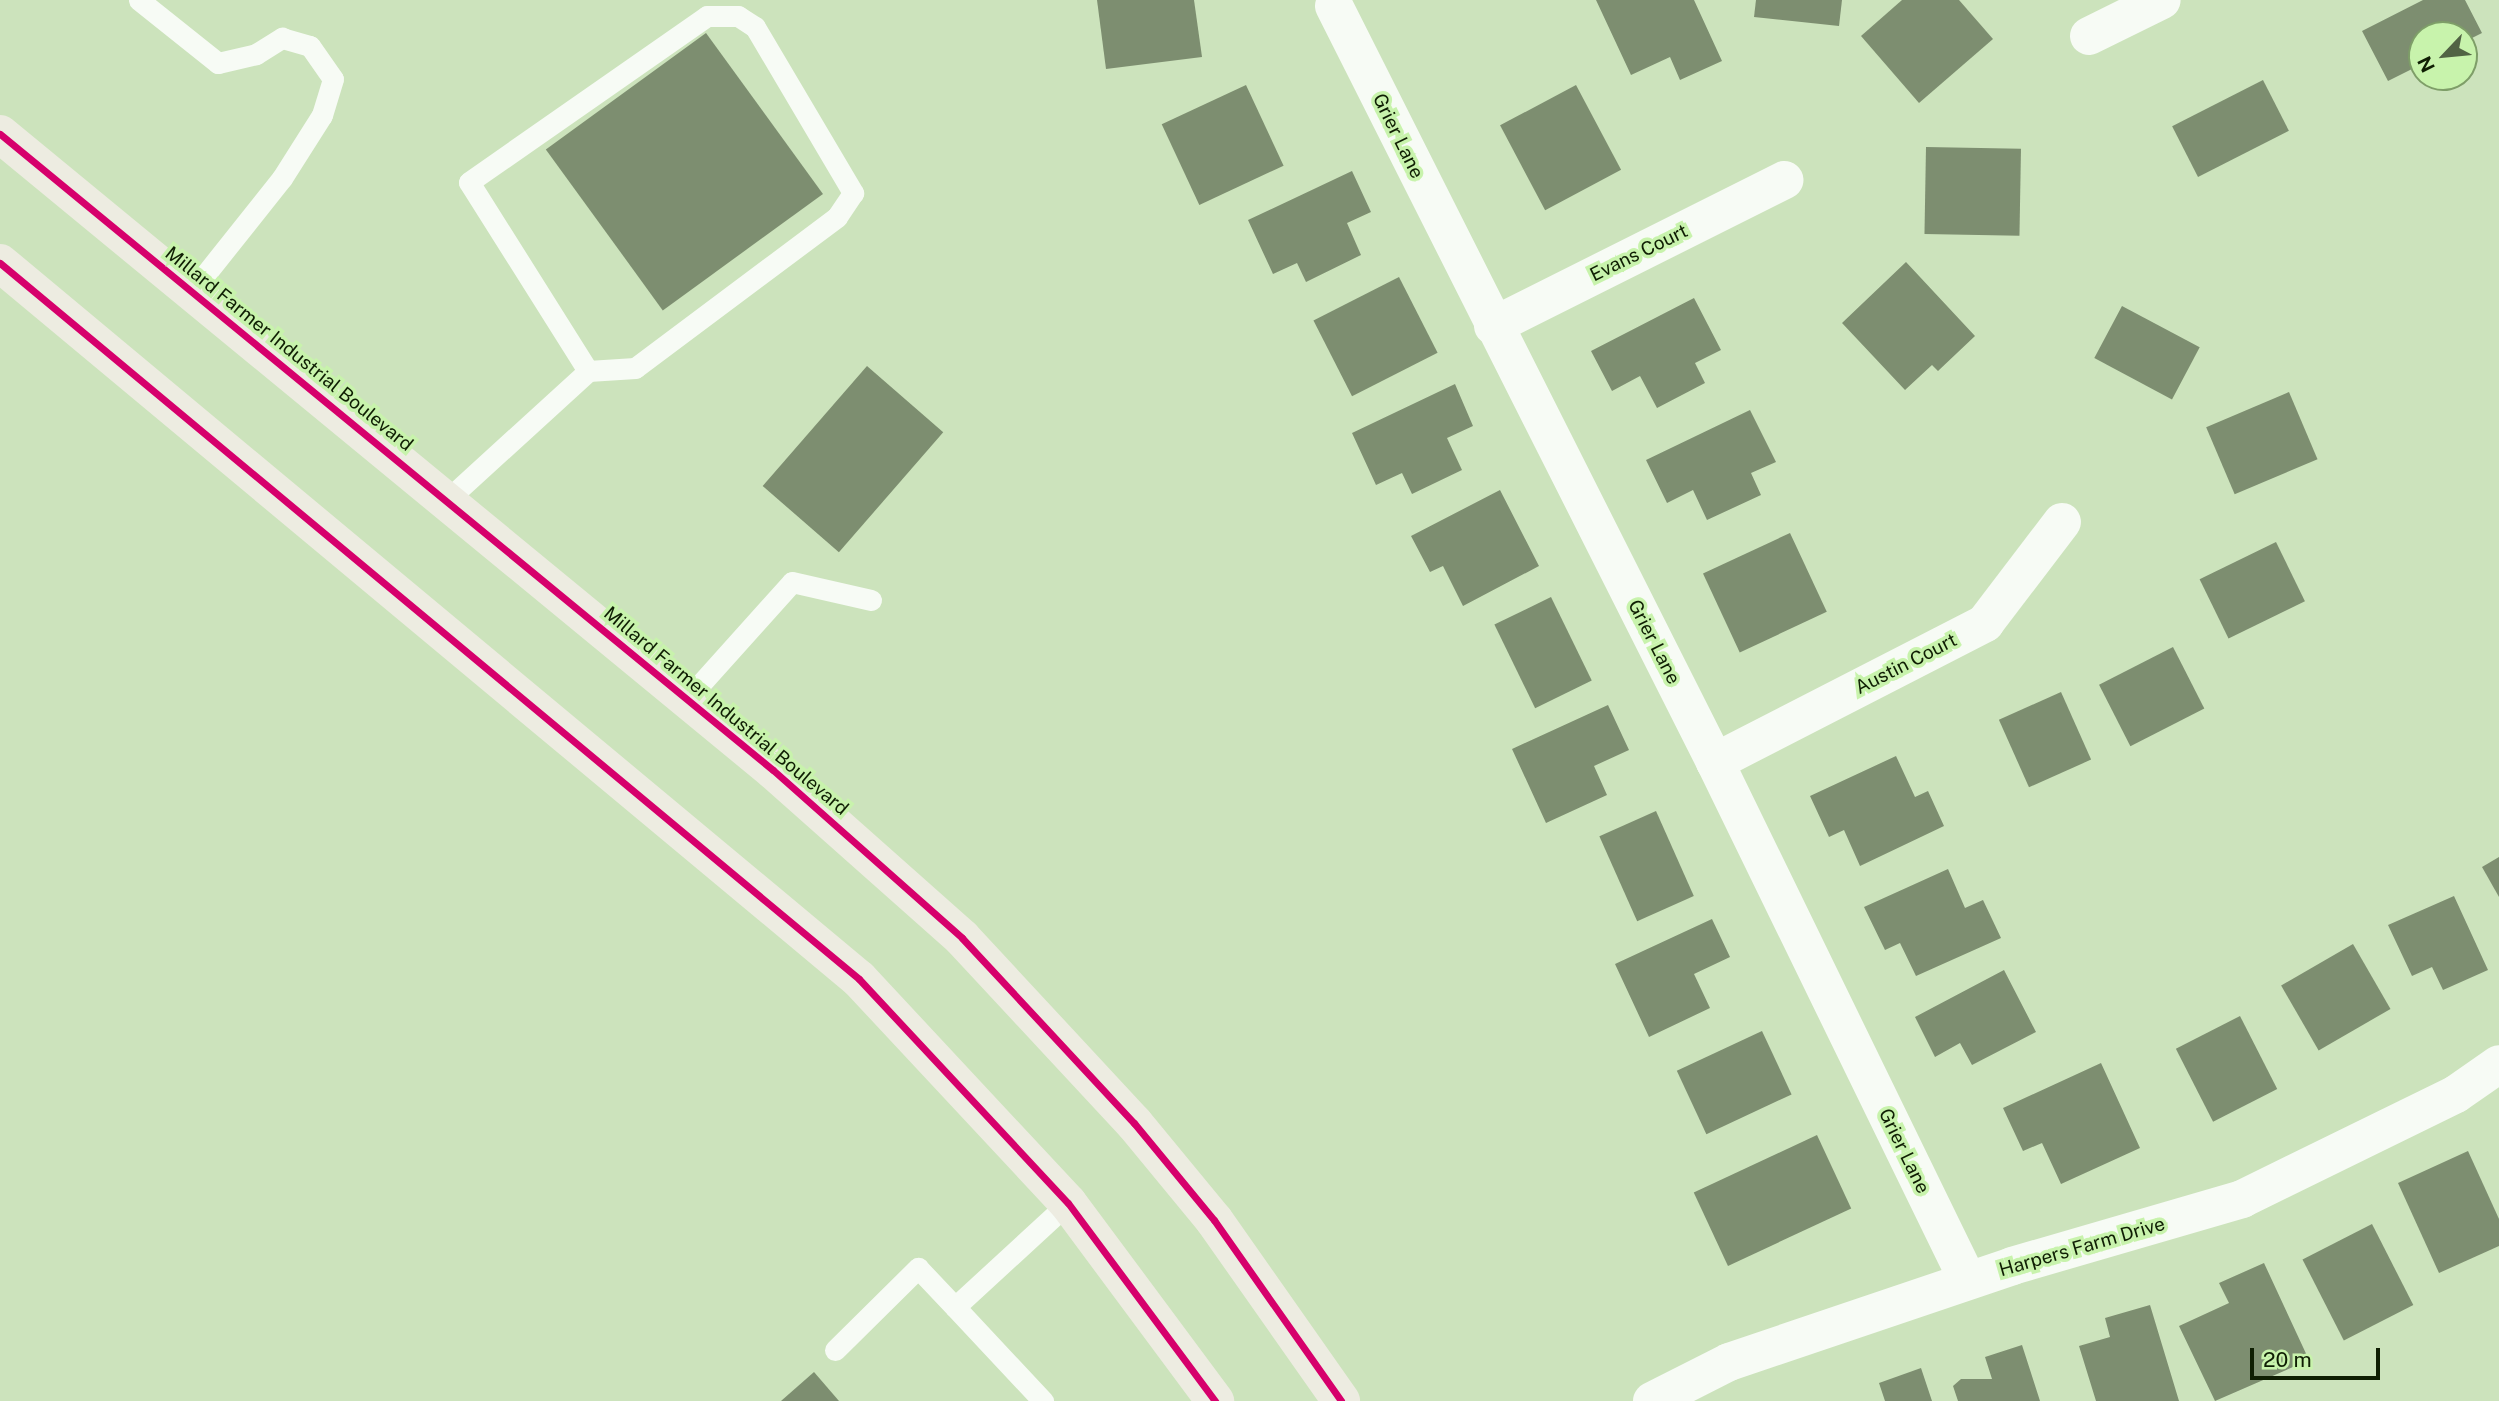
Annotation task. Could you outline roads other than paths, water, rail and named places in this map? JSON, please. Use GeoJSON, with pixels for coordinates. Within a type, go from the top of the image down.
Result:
{"type":"FeatureCollection","features":[{"type":"Feature","properties":{"kind":"main road","name":"Millard Farmer Industrial Boulevard"},"geometry":{"type":"LineString","coordinates":[[0,134],[449,499],[869,852],[1050,1028],[1214,1220],[1341,1401]]}},
{"type":"Feature","properties":{"kind":"main road"},"geometry":{"type":"LineString","coordinates":[[0,263],[859,979],[1068,1203],[1215,1401]]}},
{"type":"Feature","properties":{"kind":"street"},"geometry":{"type":"LineString","coordinates":[[2090,36],[2162,0]]}},
{"type":"Feature","properties":{"kind":"street","name":"Grier Lane"},"geometry":{"type":"LineString","coordinates":[[1334,6],[1715,762],[1968,1281]]}},
{"type":"Feature","properties":{"kind":"street","name":"Evans Court"},"geometry":{"type":"LineString","coordinates":[[1493,326],[1785,180]]}},
{"type":"Feature","properties":{"kind":"street","name":"Austin Court"},"geometry":{"type":"LineString","coordinates":[[1715,762],[1985,623],[2062,522]]}},
{"type":"Feature","properties":{"kind":"street","name":"Harpers Farm Drive"},"geometry":{"type":"LineString","coordinates":[[1652,1401],[1729,1362],[1968,1281],[2242,1199],[2456,1094],[2499,1064]]}},
{"type":"Feature","properties":{"kind":"lane"},"geometry":{"type":"LineString","coordinates":[[139,0],[218,63],[256,54],[282,38],[310,46],[333,79],[322,115],[282,178],[192,291]]}},
{"type":"Feature","properties":{"kind":"lane"},"geometry":{"type":"LineString","coordinates":[[449,499],[588,371],[635,368],[837,217],[853,193],[755,27],[738,16],[707,16],[469,182],[588,371]]}},
{"type":"Feature","properties":{"kind":"lane"},"geometry":{"type":"LineString","coordinates":[[687,699],[792,582],[871,600]]}},
{"type":"Feature","properties":{"kind":"lane"},"geometry":{"type":"LineString","coordinates":[[955,1307],[1068,1203]]}},
{"type":"Feature","properties":{"kind":"lane"},"geometry":{"type":"LineString","coordinates":[[835,1350],[918,1268],[1043,1401]]}}]}
